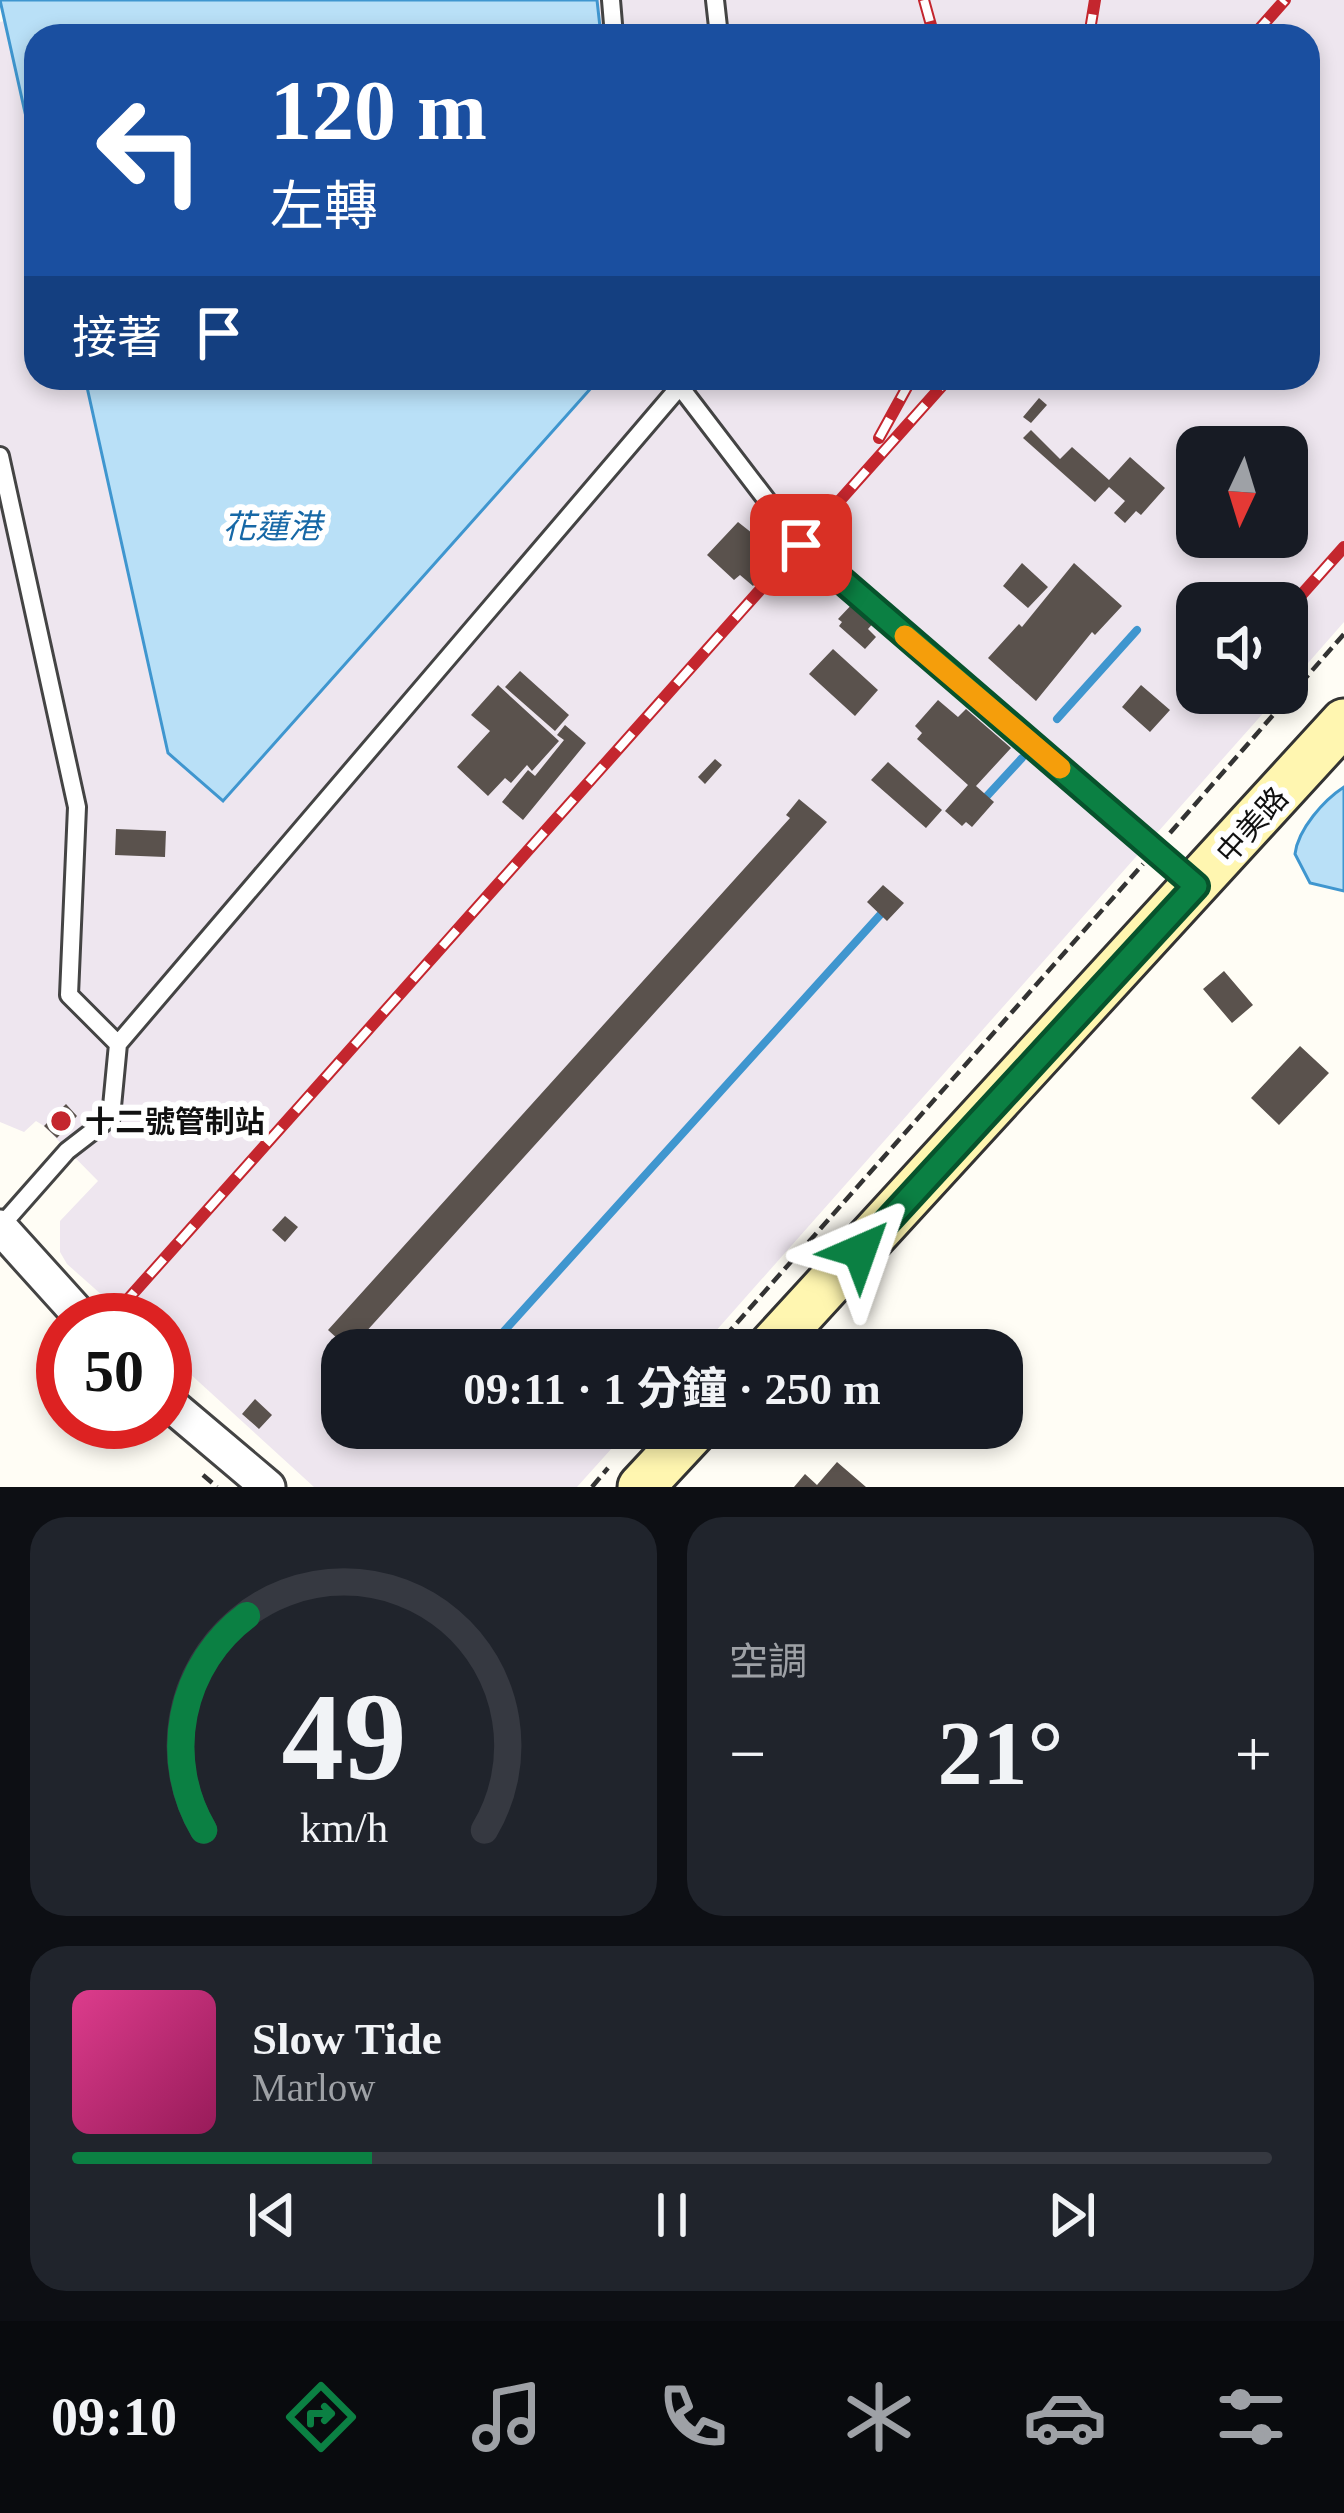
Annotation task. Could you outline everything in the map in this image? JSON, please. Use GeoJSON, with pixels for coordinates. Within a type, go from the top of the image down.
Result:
{"type":"FeatureCollection","features":[{"type":"Feature","properties":{"kind":"main road","name":"中美路"},"geometry":{"type":"LineString","coordinates":[[787,1329],[1344,722]]}},
{"type":"Feature","properties":{"kind":"main road"},"geometry":{"type":"LineString","coordinates":[[641,1487],[676,1449]]}},
{"type":"Feature","properties":{"kind":"street"},"geometry":{"type":"LineString","coordinates":[[0,1227],[60,1293]]}},
{"type":"Feature","properties":{"kind":"street"},"geometry":{"type":"LineString","coordinates":[[192,1423],[268,1487]]}},
{"type":"Feature","properties":{"kind":"lane"},"geometry":{"type":"LineString","coordinates":[[0,1227],[67,1151],[111,1117],[118,1044],[675,390]]}},
{"type":"Feature","properties":{"kind":"lane"},"geometry":{"type":"LineString","coordinates":[[688,390],[801,545],[1196,886]]}},
{"type":"Feature","properties":{"kind":"lane"},"geometry":{"type":"LineString","coordinates":[[0,456],[77,807],[69,994],[118,1044]]}},
{"type":"Feature","properties":{"kind":"path"},"geometry":{"type":"LineString","coordinates":[[732,1329],[1344,634]]}},
{"type":"Feature","properties":{"kind":"shaded area"},"geometry":{"type":"Polygon","coordinates":[[[597,0],[1344,0],[1344,622],[1308,663],[1308,582],[1176,582],[1176,714],[1262,714],[718,1329],[321,1329],[321,1449],[611,1449],[577,1487],[314,1487],[192,1376],[192,1293],[100,1293],[67,1264],[60,1252],[60,1221],[98,1181],[36,1121],[24,1132],[0,1122],[0,22],[4,21],[24,109],[24,390],[88,390],[170,751],[223,801],[589,390],[1320,390],[1320,24],[600,24],[597,0]]]}},
{"type":"Feature","properties":{"kind":"water"},"geometry":{"type":"Polygon","coordinates":[[[0,0],[597,0],[600,24],[24,24],[24,108],[0,0]]]}},
{"type":"Feature","properties":{"kind":"water","name":"花蓮港"},"geometry":{"type":"Polygon","coordinates":[[[88,390],[589,390],[223,801],[168,753],[88,390]]]}},
{"type":"Feature","properties":{"kind":"water"},"geometry":{"type":"Polygon","coordinates":[[[1344,787],[1344,891],[1310,883],[1295,854],[1313,816],[1344,787]]]}},
{"type":"Feature","properties":{"kind":"building"},"geometry":{"type":"Polygon","coordinates":[[[1039,398],[1047,405],[1031,423],[1023,417],[1039,398]]]}},
{"type":"Feature","properties":{"kind":"building"},"geometry":{"type":"Polygon","coordinates":[[[1031,430],[1060,459],[1072,447],[1109,480],[1130,457],[1165,488],[1141,515],[1136,511],[1125,523],[1114,513],[1125,501],[1109,487],[1095,502],[1023,438],[1031,430]]]}},
{"type":"Feature","properties":{"kind":"building"},"geometry":{"type":"Polygon","coordinates":[[[738,522],[767,545],[770,540],[778,547],[772,553],[778,558],[753,586],[740,575],[734,580],[707,555],[738,522]]]}},
{"type":"Feature","properties":{"kind":"building"},"geometry":{"type":"Polygon","coordinates":[[[1022,563],[1048,587],[1028,608],[1003,586],[1022,563]]]}},
{"type":"Feature","properties":{"kind":"building"},"geometry":{"type":"Polygon","coordinates":[[[1074,563],[1122,606],[1095,635],[1092,632],[1036,701],[988,658],[1019,624],[1022,627],[1074,563]]]}},
{"type":"Feature","properties":{"kind":"building"},"geometry":{"type":"Polygon","coordinates":[[[855,601],[876,620],[868,629],[876,637],[865,649],[839,626],[838,619],[855,601]]]}},
{"type":"Feature","properties":{"kind":"building"},"geometry":{"type":"Polygon","coordinates":[[[833,649],[878,690],[855,716],[809,674],[833,649]]]}},
{"type":"Feature","properties":{"kind":"building"},"geometry":{"type":"Polygon","coordinates":[[[520,671],[569,715],[555,731],[505,687],[520,671]]]}},
{"type":"Feature","properties":{"kind":"building"},"geometry":{"type":"Polygon","coordinates":[[[498,685],[559,741],[532,771],[527,765],[511,783],[505,778],[488,796],[457,767],[490,731],[471,715],[498,685]]]}},
{"type":"Feature","properties":{"kind":"building"},"geometry":{"type":"Polygon","coordinates":[[[1141,685],[1170,710],[1150,732],[1122,707],[1141,685]]]}},
{"type":"Feature","properties":{"kind":"building"},"geometry":{"type":"Polygon","coordinates":[[[938,700],[958,717],[966,709],[1011,748],[976,786],[994,802],[972,827],[966,822],[962,826],[945,811],[968,785],[917,739],[922,733],[915,726],[938,700]]]}},
{"type":"Feature","properties":{"kind":"building"},"geometry":{"type":"Polygon","coordinates":[[[565,725],[586,743],[523,820],[502,802],[528,770],[535,776],[564,740],[557,735],[565,725]]]}},
{"type":"Feature","properties":{"kind":"building"},"geometry":{"type":"Polygon","coordinates":[[[715,759],[722,765],[705,784],[698,777],[715,759]]]}},
{"type":"Feature","properties":{"kind":"building"},"geometry":{"type":"Polygon","coordinates":[[[888,762],[942,810],[926,828],[871,780],[888,762]]]}},
{"type":"Feature","properties":{"kind":"building"},"geometry":{"type":"Polygon","coordinates":[[[799,799],[827,822],[369,1329],[329,1329],[790,818],[786,815],[799,799]]]}},
{"type":"Feature","properties":{"kind":"building"},"geometry":{"type":"Polygon","coordinates":[[[116,829],[166,831],[165,857],[115,855],[116,829]]]}},
{"type":"Feature","properties":{"kind":"building"},"geometry":{"type":"Polygon","coordinates":[[[883,885],[904,903],[887,921],[867,902],[883,885]]]}},
{"type":"Feature","properties":{"kind":"building"},"geometry":{"type":"Polygon","coordinates":[[[1224,971],[1253,1005],[1232,1023],[1203,989],[1224,971]]]}},
{"type":"Feature","properties":{"kind":"building"},"geometry":{"type":"Polygon","coordinates":[[[1300,1046],[1329,1073],[1279,1125],[1251,1098],[1300,1046]]]}},
{"type":"Feature","properties":{"kind":"building","name":"十二號管制站"},"geometry":{"type":"Polygon","coordinates":[[[66,1104],[77,1116],[57,1138],[44,1126],[66,1104]]]}},
{"type":"Feature","properties":{"kind":"building"},"geometry":{"type":"Polygon","coordinates":[[[285,1216],[298,1227],[285,1242],[272,1230],[285,1216]]]}},
{"type":"Feature","properties":{"kind":"building"},"geometry":{"type":"Polygon","coordinates":[[[255,1399],[272,1415],[259,1429],[242,1414],[255,1399]]]}},
{"type":"Feature","properties":{"kind":"building"},"geometry":{"type":"Polygon","coordinates":[[[837,1462],[866,1487],[794,1487],[805,1474],[817,1485],[837,1462]]]}},
{"type":"Feature","properties":{"kind":"waterway"},"geometry":{"type":"LineString","coordinates":[[1057,719],[1137,630]]}},
{"type":"Feature","properties":{"kind":"waterway"},"geometry":{"type":"LineString","coordinates":[[987,796],[1022,758]]}},
{"type":"Feature","properties":{"kind":"waterway"},"geometry":{"type":"LineString","coordinates":[[506,1329],[880,915]]}},
{"type":"Feature","properties":{"kind":"railway"},"geometry":{"type":"LineString","coordinates":[[924,0],[931,24]]}},
{"type":"Feature","properties":{"kind":"railway"},"geometry":{"type":"LineString","coordinates":[[1091,24],[1095,0]]}},
{"type":"Feature","properties":{"kind":"railway"},"geometry":{"type":"LineString","coordinates":[[1264,24],[1285,0]]}},
{"type":"Feature","properties":{"kind":"railway"},"geometry":{"type":"LineString","coordinates":[[879,438],[905,390]]}},
{"type":"Feature","properties":{"kind":"railway"},"geometry":{"type":"LineString","coordinates":[[133,1293],[938,390]]}},
{"type":"Feature","properties":{"kind":"railway"},"geometry":{"type":"LineString","coordinates":[[1308,587],[1344,547]]}},
{"type":"Feature","properties":{"kind":"slow traffic"},"geometry":{"type":"LineString","coordinates":[[905,636],[1060,768]]}},
{"type":"Feature","properties":{"kind":"place","name":"十二號管制站"},"geometry":{"type":"Point","coordinates":[61,1121]}},
{"type":"Feature","properties":{"kind":"route"},"geometry":{"type":"LineString","coordinates":[[801,545],[1196,886],[860,1251]]}}]}
